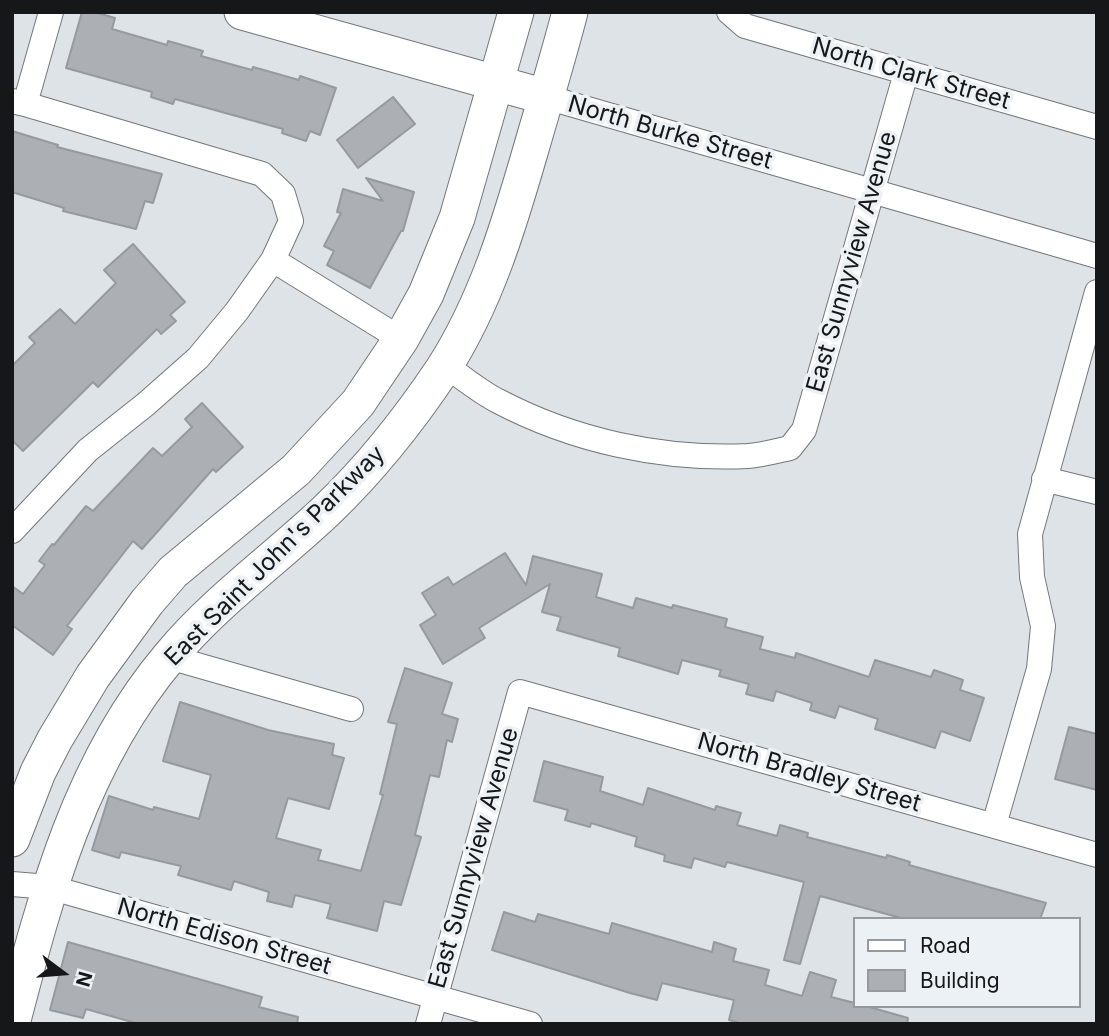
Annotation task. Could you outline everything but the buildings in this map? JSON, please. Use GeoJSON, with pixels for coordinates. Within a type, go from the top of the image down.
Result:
{"type":"FeatureCollection","features":[{"type":"Feature","properties":{"kind":"main road","name":"North Burke Street"},"geometry":{"type":"LineString","coordinates":[[242,12],[546,97]]}},
{"type":"Feature","properties":{"kind":"main road","name":"East Saint John's Parkway"},"geometry":{"type":"LineString","coordinates":[[12,839],[38,772],[55,739],[93,676],[147,602],[173,572],[296,470],[358,403],[401,340],[426,294],[448,243],[467,186],[516,12]]}},
{"type":"Feature","properties":{"kind":"main road","name":"East Saint John's Parkway"},"geometry":{"type":"LineString","coordinates":[[12,1024],[49,887],[76,813],[99,764],[133,705],[169,657],[212,611],[325,512],[368,469],[409,418],[445,365],[470,319],[495,263],[514,210],[570,12]]}},
{"type":"Feature","properties":{"kind":"street"},"geometry":{"type":"LineString","coordinates":[[12,531],[88,450],[198,358],[237,311],[273,260],[291,221],[283,194],[262,174],[18,103],[51,12]]}},
{"type":"Feature","properties":{"kind":"street","name":"North Clark Street"},"geometry":{"type":"LineString","coordinates":[[729,12],[745,26],[1097,127]]}},
{"type":"Feature","properties":{"kind":"street","name":"East Sunnyview Avenue"},"geometry":{"type":"LineString","coordinates":[[445,365],[496,401],[556,427],[620,446],[680,455],[750,456],[790,448],[804,430],[906,73]]}},
{"type":"Feature","properties":{"kind":"street","name":"North Burke Street"},"geometry":{"type":"LineString","coordinates":[[546,97],[1097,256]]}},
{"type":"Feature","properties":{"kind":"street"},"geometry":{"type":"LineString","coordinates":[[273,260],[401,340]]}},
{"type":"Feature","properties":{"kind":"street"},"geometry":{"type":"LineString","coordinates":[[994,825],[1039,669],[1043,626],[1032,577],[1030,534],[1097,292]]}},
{"type":"Feature","properties":{"kind":"street"},"geometry":{"type":"LineString","coordinates":[[1044,479],[1097,492]]}},
{"type":"Feature","properties":{"kind":"street"},"geometry":{"type":"LineString","coordinates":[[169,657],[351,709]]}},
{"type":"Feature","properties":{"kind":"street","name":"East Sunnyview Avenue"},"geometry":{"type":"LineString","coordinates":[[428,1024],[520,692]]}},
{"type":"Feature","properties":{"kind":"street","name":"North Bradley Street"},"geometry":{"type":"LineString","coordinates":[[520,692],[1097,855]]}},
{"type":"Feature","properties":{"kind":"street","name":"North Edison Street"},"geometry":{"type":"LineString","coordinates":[[12,884],[49,887],[530,1024]]}}]}
